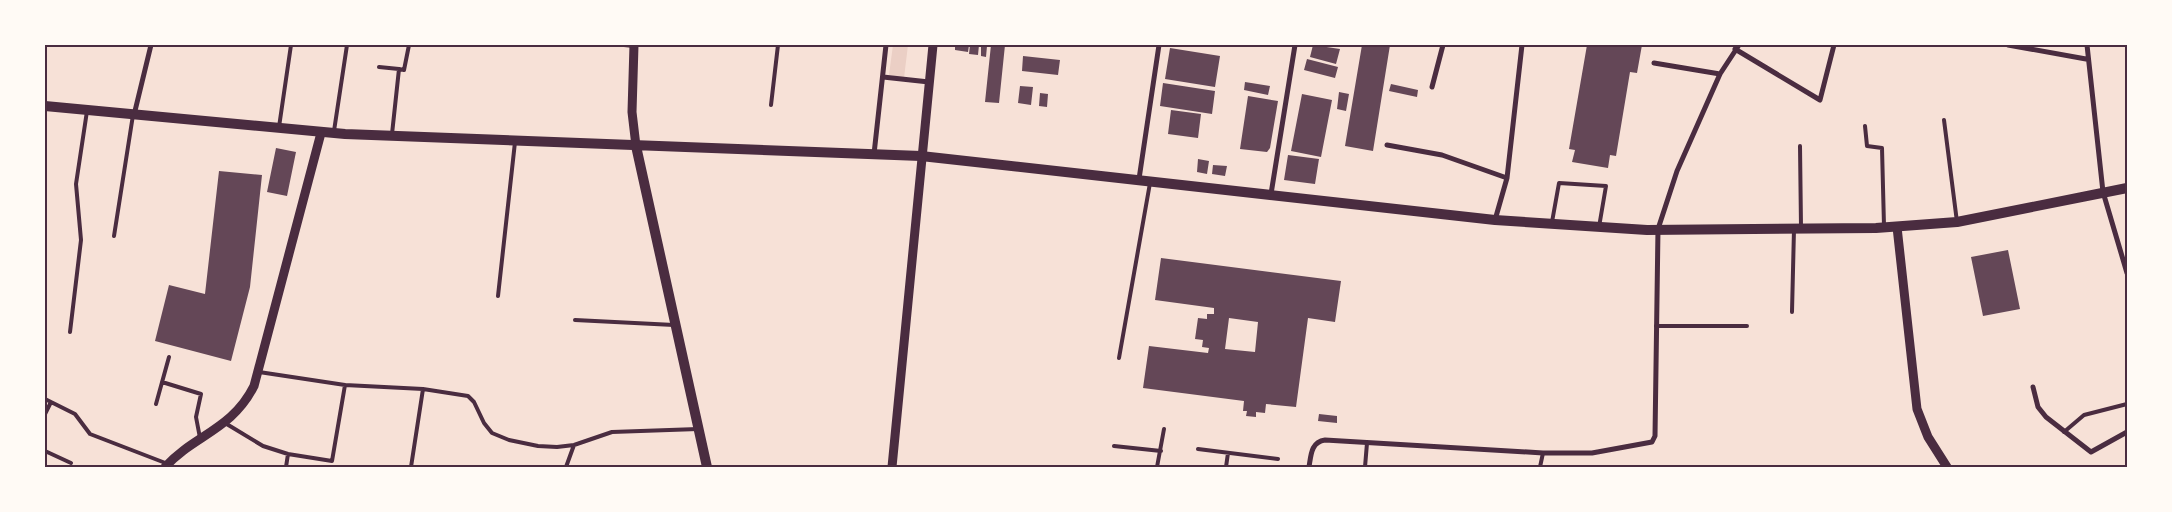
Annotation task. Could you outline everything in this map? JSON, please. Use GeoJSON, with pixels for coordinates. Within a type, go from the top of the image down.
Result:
{"type":"FeatureCollection","features":[{"type":"Feature","properties":{"kind":"main road"},"geometry":{"type":"LineString","coordinates":[[45,106],[333,134],[921,156],[1495,220],[1658,230],[1884,228],[1957,222],[2127,188]]}},
{"type":"Feature","properties":{"kind":"main road"},"geometry":{"type":"LineString","coordinates":[[636,146],[707,467]]}},
{"type":"Feature","properties":{"kind":"street"},"geometry":{"type":"LineString","coordinates":[[133,115],[151,45]]}},
{"type":"Feature","properties":{"kind":"street"},"geometry":{"type":"LineString","coordinates":[[634,45],[632,112],[636,146]]}},
{"type":"Feature","properties":{"kind":"street"},"geometry":{"type":"LineString","coordinates":[[874,154],[886,45]]}},
{"type":"Feature","properties":{"kind":"street"},"geometry":{"type":"LineString","coordinates":[[892,467],[933,45]]}},
{"type":"Feature","properties":{"kind":"street"},"geometry":{"type":"LineString","coordinates":[[1140,179],[1158,45]]}},
{"type":"Feature","properties":{"kind":"street"},"geometry":{"type":"LineString","coordinates":[[1271,194],[1295,45]]}},
{"type":"Feature","properties":{"kind":"street"},"geometry":{"type":"LineString","coordinates":[[1432,87],[1442,45]]}},
{"type":"Feature","properties":{"kind":"street"},"geometry":{"type":"LineString","coordinates":[[1495,220],[1507,178],[1522,46],[1515,45]]}},
{"type":"Feature","properties":{"kind":"street"},"geometry":{"type":"LineString","coordinates":[[1309,467],[1313,447],[1320,441],[1542,453],[1592,453],[1648,444],[1654,440],[1658,230],[1677,171],[1720,74],[1737,47],[1820,100],[1834,45]]}},
{"type":"Feature","properties":{"kind":"street"},"geometry":{"type":"LineString","coordinates":[[2008,45],[2086,58]]}},
{"type":"Feature","properties":{"kind":"street"},"geometry":{"type":"LineString","coordinates":[[2087,45],[2086,58],[2103,192],[2127,273]]}},
{"type":"Feature","properties":{"kind":"street"},"geometry":{"type":"LineString","coordinates":[[1654,64],[1720,74]]}},
{"type":"Feature","properties":{"kind":"street"},"geometry":{"type":"LineString","coordinates":[[883,77],[929,82]]}},
{"type":"Feature","properties":{"kind":"street"},"geometry":{"type":"LineString","coordinates":[[167,465],[225,423],[250,395],[259,372],[321,133]]}},
{"type":"Feature","properties":{"kind":"street"},"geometry":{"type":"LineString","coordinates":[[1387,145],[1442,155],[1507,178]]}},
{"type":"Feature","properties":{"kind":"street"},"geometry":{"type":"LineString","coordinates":[[1897,227],[1917,409],[1928,437],[1947,467]]}},
{"type":"Feature","properties":{"kind":"street"},"geometry":{"type":"LineString","coordinates":[[2033,387],[2038,407],[2064,432],[2091,452],[2127,432]]}},
{"type":"Feature","properties":{"kind":"lane"},"geometry":{"type":"LineString","coordinates":[[279,129],[291,45]]}},
{"type":"Feature","properties":{"kind":"lane"},"geometry":{"type":"LineString","coordinates":[[333,134],[347,45]]}},
{"type":"Feature","properties":{"kind":"lane"},"geometry":{"type":"LineString","coordinates":[[379,66],[404,70],[409,45]]}},
{"type":"Feature","properties":{"kind":"lane"},"geometry":{"type":"LineString","coordinates":[[624,45],[634,45]]}},
{"type":"Feature","properties":{"kind":"lane"},"geometry":{"type":"LineString","coordinates":[[771,105],[778,45]]}},
{"type":"Feature","properties":{"kind":"lane"},"geometry":{"type":"LineString","coordinates":[[392,136],[399,69]]}},
{"type":"Feature","properties":{"kind":"lane"},"geometry":{"type":"LineString","coordinates":[[70,332],[81,240],[76,184],[88,111]]}},
{"type":"Feature","properties":{"kind":"lane"},"geometry":{"type":"LineString","coordinates":[[114,236],[133,115]]}},
{"type":"Feature","properties":{"kind":"lane"},"geometry":{"type":"LineString","coordinates":[[1944,120],[1957,222]]}},
{"type":"Feature","properties":{"kind":"lane"},"geometry":{"type":"LineString","coordinates":[[1865,126],[1868,146],[1882,148],[1884,228]]}},
{"type":"Feature","properties":{"kind":"lane"},"geometry":{"type":"LineString","coordinates":[[498,296],[515,141]]}},
{"type":"Feature","properties":{"kind":"lane"},"geometry":{"type":"LineString","coordinates":[[1792,312],[1800,146]]}},
{"type":"Feature","properties":{"kind":"lane"},"geometry":{"type":"LineString","coordinates":[[1119,358],[1151,181]]}},
{"type":"Feature","properties":{"kind":"lane"},"geometry":{"type":"LineString","coordinates":[[1551,224],[1559,183],[1606,186],[1599,227]]}},
{"type":"Feature","properties":{"kind":"lane"},"geometry":{"type":"LineString","coordinates":[[575,320],[676,326]]}},
{"type":"Feature","properties":{"kind":"lane"},"geometry":{"type":"LineString","coordinates":[[1656,326],[1748,326]]}},
{"type":"Feature","properties":{"kind":"lane"},"geometry":{"type":"LineString","coordinates":[[156,404],[169,357]]}},
{"type":"Feature","properties":{"kind":"lane"},"geometry":{"type":"LineString","coordinates":[[259,372],[345,385],[423,390],[472,398],[488,430],[502,438],[538,446],[557,447],[574,445],[612,432],[699,428]]}},
{"type":"Feature","properties":{"kind":"lane"},"geometry":{"type":"LineString","coordinates":[[162,382],[201,394],[196,417],[200,440]]}},
{"type":"Feature","properties":{"kind":"lane"},"geometry":{"type":"LineString","coordinates":[[225,423],[263,446],[288,454],[332,461],[345,385]]}},
{"type":"Feature","properties":{"kind":"lane"},"geometry":{"type":"LineString","coordinates":[[411,467],[423,390]]}},
{"type":"Feature","properties":{"kind":"lane"},"geometry":{"type":"LineString","coordinates":[[45,399],[75,414],[90,434],[167,465]]}},
{"type":"Feature","properties":{"kind":"lane"},"geometry":{"type":"LineString","coordinates":[[45,414],[52,402]]}},
{"type":"Feature","properties":{"kind":"lane"},"geometry":{"type":"LineString","coordinates":[[2064,432],[2084,415],[2127,404]]}},
{"type":"Feature","properties":{"kind":"lane"},"geometry":{"type":"LineString","coordinates":[[1157,467],[1162,451],[1164,428]]}},
{"type":"Feature","properties":{"kind":"lane"},"geometry":{"type":"LineString","coordinates":[[1364,467],[1367,443]]}},
{"type":"Feature","properties":{"kind":"lane"},"geometry":{"type":"LineString","coordinates":[[566,467],[574,445]]}},
{"type":"Feature","properties":{"kind":"lane"},"geometry":{"type":"LineString","coordinates":[[1114,446],[1162,451]]}},
{"type":"Feature","properties":{"kind":"lane"},"geometry":{"type":"LineString","coordinates":[[1198,449],[1278,460]]}},
{"type":"Feature","properties":{"kind":"lane"},"geometry":{"type":"LineString","coordinates":[[45,452],[71,463]]}},
{"type":"Feature","properties":{"kind":"lane"},"geometry":{"type":"LineString","coordinates":[[1226,467],[1228,453]]}},
{"type":"Feature","properties":{"kind":"lane"},"geometry":{"type":"LineString","coordinates":[[1540,467],[1542,453]]}},
{"type":"Feature","properties":{"kind":"lane"},"geometry":{"type":"LineString","coordinates":[[286,467],[288,454]]}},
{"type":"Feature","properties":{"kind":"shaded area"},"geometry":{"type":"Polygon","coordinates":[[[893,45],[908,45],[904,78],[889,75],[893,45]]]}},
{"type":"Feature","properties":{"kind":"building"},"geometry":{"type":"Polygon","coordinates":[[[955,45],[969,45],[968,52],[955,50],[955,45]]]}},
{"type":"Feature","properties":{"kind":"building"},"geometry":{"type":"Polygon","coordinates":[[[970,45],[979,45],[978,55],[969,54],[970,45]]]}},
{"type":"Feature","properties":{"kind":"building"},"geometry":{"type":"Polygon","coordinates":[[[981,45],[987,46],[986,57],[981,56],[981,45]]]}},
{"type":"Feature","properties":{"kind":"building"},"geometry":{"type":"Polygon","coordinates":[[[991,45],[1005,45],[999,103],[985,102],[991,45]]]}},
{"type":"Feature","properties":{"kind":"building"},"geometry":{"type":"Polygon","coordinates":[[[1313,45],[1340,49],[1336,64],[1310,57],[1313,45]]]}},
{"type":"Feature","properties":{"kind":"building"},"geometry":{"type":"Polygon","coordinates":[[[1362,45],[1390,45],[1373,151],[1345,146],[1362,45]]]}},
{"type":"Feature","properties":{"kind":"building"},"geometry":{"type":"Polygon","coordinates":[[[1587,45],[1642,45],[1637,73],[1630,72],[1616,156],[1610,155],[1608,168],[1572,162],[1575,150],[1569,149],[1587,45]]]}},
{"type":"Feature","properties":{"kind":"building"},"geometry":{"type":"Polygon","coordinates":[[[1170,48],[1220,56],[1215,87],[1165,79],[1170,48]]]}},
{"type":"Feature","properties":{"kind":"building"},"geometry":{"type":"Polygon","coordinates":[[[1023,56],[1060,60],[1058,75],[1022,71],[1023,56]]]}},
{"type":"Feature","properties":{"kind":"building"},"geometry":{"type":"Polygon","coordinates":[[[1307,59],[1338,67],[1335,78],[1304,70],[1307,59]]]}},
{"type":"Feature","properties":{"kind":"building"},"geometry":{"type":"Polygon","coordinates":[[[1245,82],[1270,86],[1268,95],[1244,90],[1245,82]]]}},
{"type":"Feature","properties":{"kind":"building"},"geometry":{"type":"Polygon","coordinates":[[[1163,83],[1215,91],[1212,114],[1160,106],[1163,83]]]}},
{"type":"Feature","properties":{"kind":"building"},"geometry":{"type":"Polygon","coordinates":[[[1391,84],[1418,90],[1417,97],[1389,91],[1391,84]]]}},
{"type":"Feature","properties":{"kind":"building"},"geometry":{"type":"Polygon","coordinates":[[[1020,86],[1033,87],[1031,105],[1018,103],[1020,86]]]}},
{"type":"Feature","properties":{"kind":"building"},"geometry":{"type":"Polygon","coordinates":[[[1339,92],[1349,94],[1346,111],[1337,109],[1339,92]]]}},
{"type":"Feature","properties":{"kind":"building"},"geometry":{"type":"Polygon","coordinates":[[[1040,93],[1048,94],[1047,107],[1039,106],[1040,93]]]}},
{"type":"Feature","properties":{"kind":"building"},"geometry":{"type":"Polygon","coordinates":[[[1302,94],[1332,100],[1321,157],[1291,151],[1302,94]]]}},
{"type":"Feature","properties":{"kind":"building"},"geometry":{"type":"Polygon","coordinates":[[[1248,96],[1278,101],[1270,148],[1267,152],[1240,149],[1248,96]]]}},
{"type":"Feature","properties":{"kind":"building"},"geometry":{"type":"Polygon","coordinates":[[[1171,110],[1201,114],[1198,138],[1168,134],[1171,110]]]}},
{"type":"Feature","properties":{"kind":"building"},"geometry":{"type":"Polygon","coordinates":[[[276,148],[296,152],[287,196],[267,192],[276,148]]]}},
{"type":"Feature","properties":{"kind":"building"},"geometry":{"type":"Polygon","coordinates":[[[1288,155],[1319,159],[1315,184],[1284,180],[1288,155]]]}},
{"type":"Feature","properties":{"kind":"building"},"geometry":{"type":"Polygon","coordinates":[[[1198,159],[1209,161],[1207,174],[1197,172],[1198,159]]]}},
{"type":"Feature","properties":{"kind":"building"},"geometry":{"type":"Polygon","coordinates":[[[1213,165],[1227,166],[1225,176],[1212,174],[1213,165]]]}},
{"type":"Feature","properties":{"kind":"building"},"geometry":{"type":"Polygon","coordinates":[[[219,171],[262,175],[250,287],[231,361],[155,341],[169,285],[205,294],[219,171]]]}},
{"type":"Feature","properties":{"kind":"building"},"geometry":{"type":"Polygon","coordinates":[[[2008,250],[2020,309],[1983,316],[1971,257],[2008,250]]]}},
{"type":"Feature","properties":{"kind":"building"},"geometry":{"type":"Polygon","coordinates":[[[1161,258],[1341,281],[1335,322],[1308,318],[1296,407],[1266,404],[1265,413],[1256,412],[1256,417],[1246,416],[1247,411],[1243,411],[1244,401],[1143,388],[1149,346],[1208,353],[1209,348],[1202,347],[1203,340],[1195,339],[1198,318],[1207,319],[1207,314],[1214,314],[1214,308],[1155,300],[1161,258]],[[1229,318],[1225,349],[1255,352],[1258,322],[1229,318]]]}},
{"type":"Feature","properties":{"kind":"building"},"geometry":{"type":"Polygon","coordinates":[[[1319,414],[1337,416],[1337,423],[1318,421],[1319,414]]]}}]}
